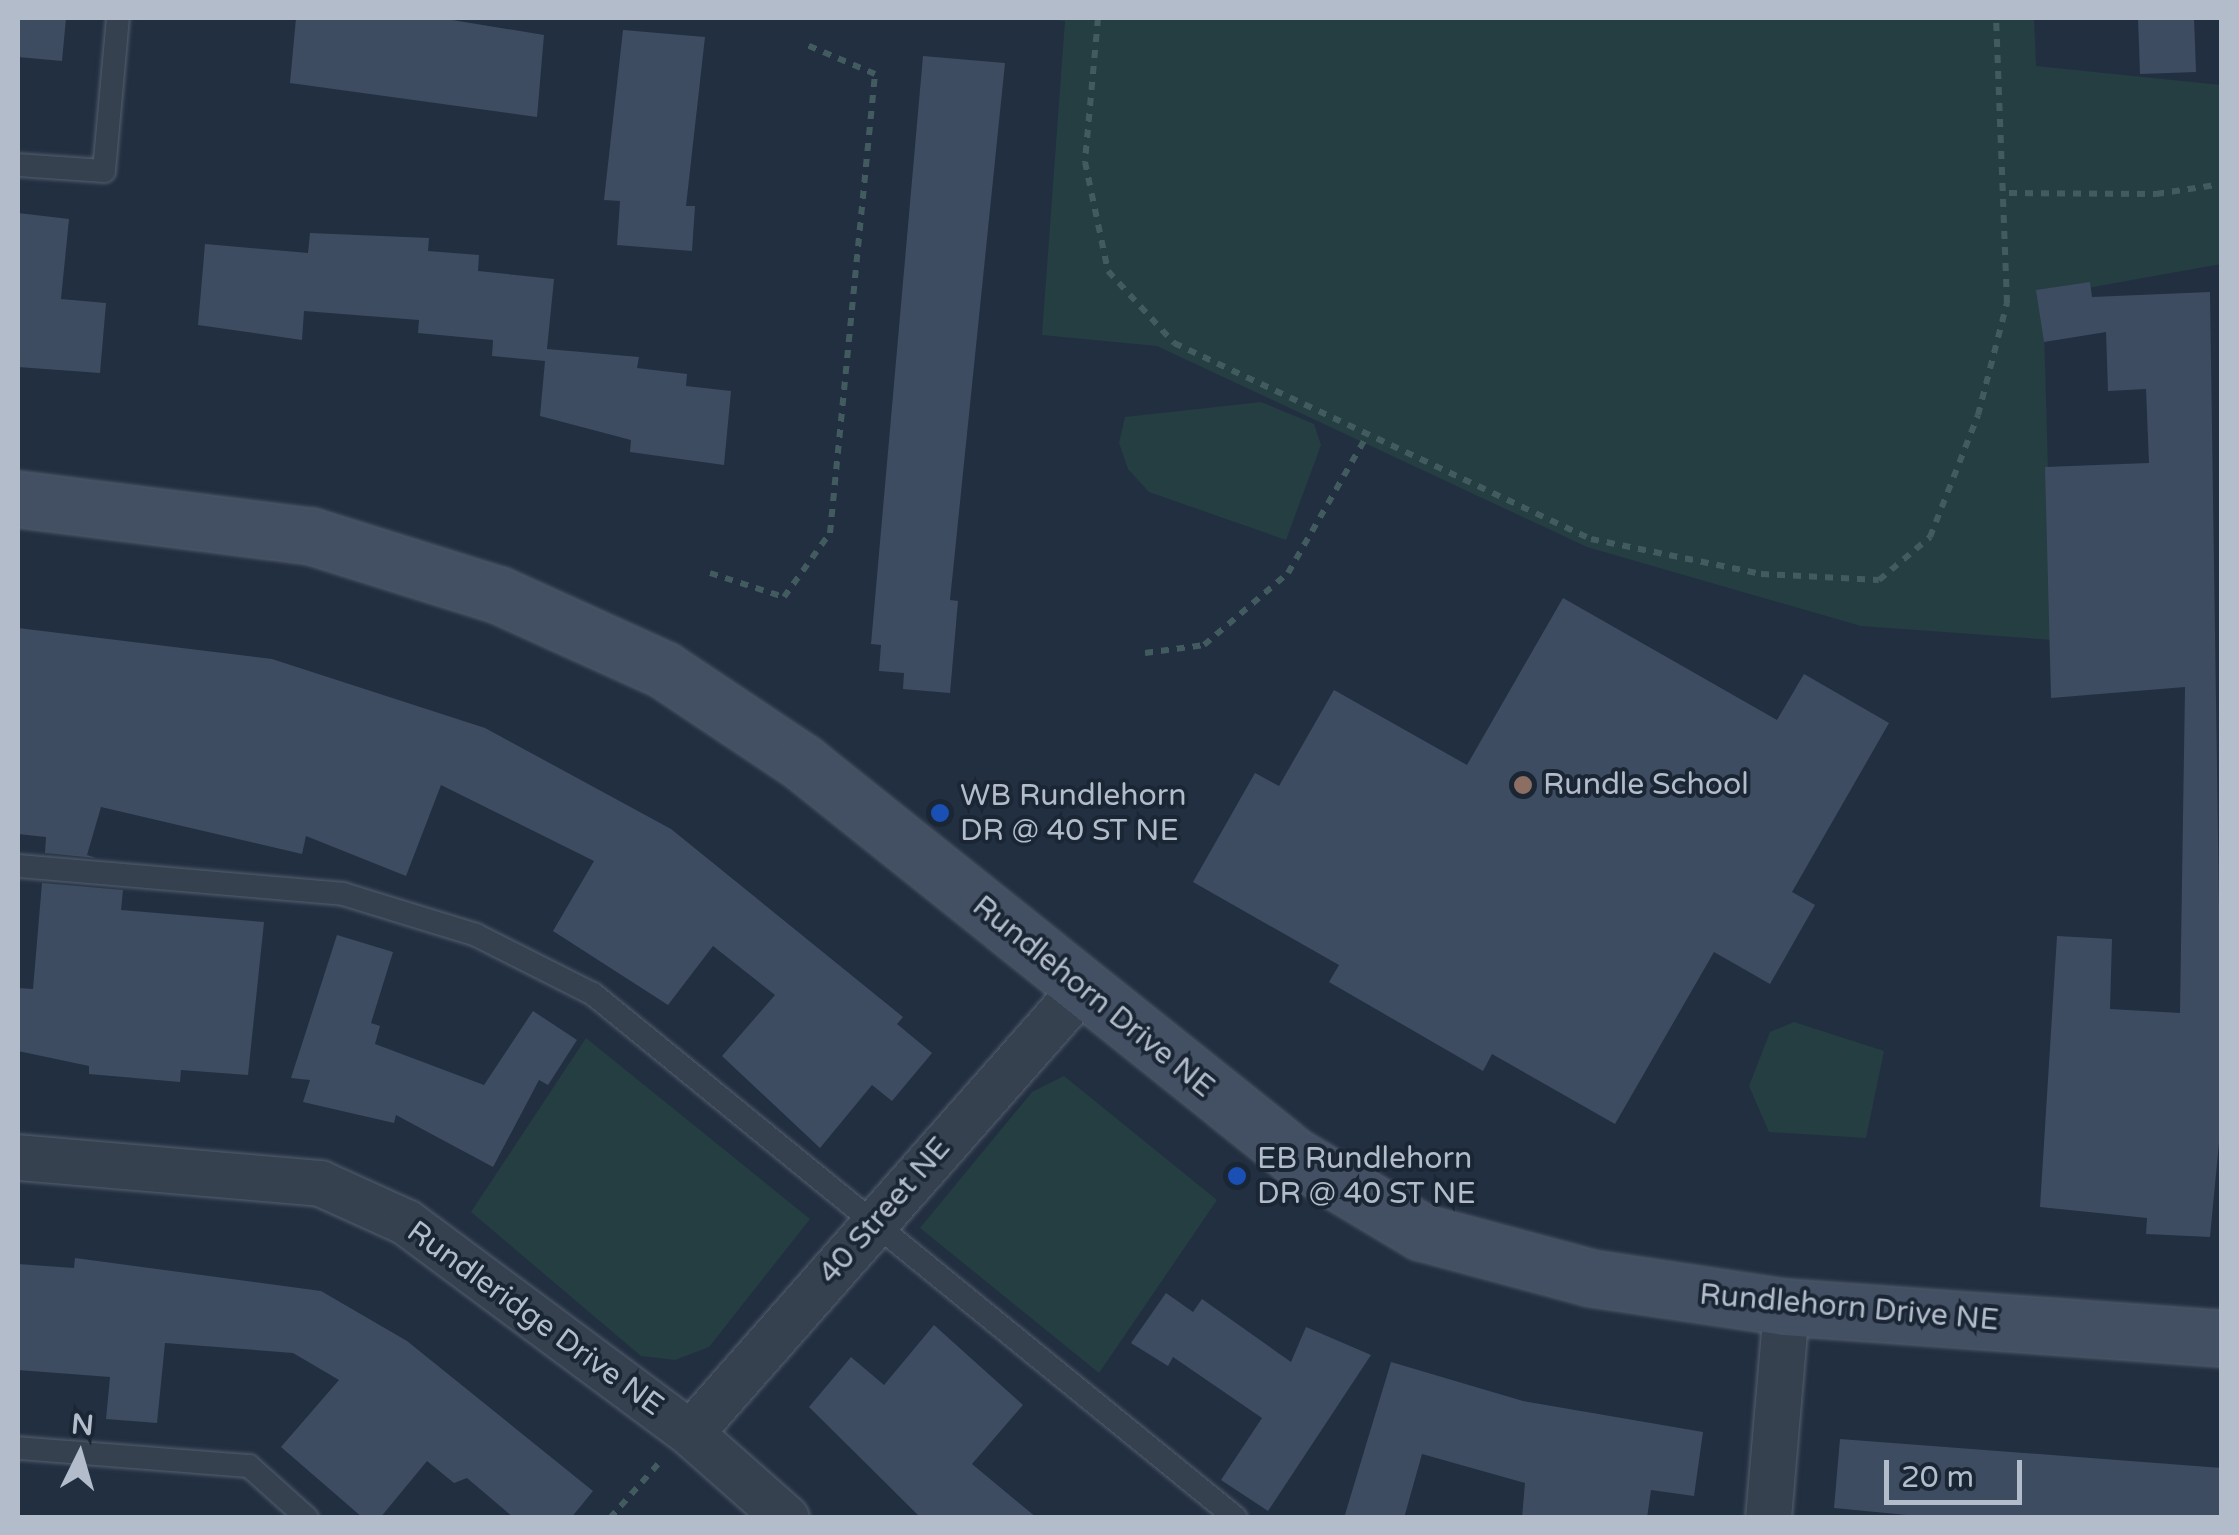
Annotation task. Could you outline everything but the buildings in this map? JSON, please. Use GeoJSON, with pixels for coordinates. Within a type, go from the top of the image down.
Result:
{"type":"FeatureCollection","features":[{"type":"Feature","properties":{"kind":"street","name":"Rundlehorn Drive NE"},"geometry":{"type":"LineString","coordinates":[[18,499],[311,536],[500,595],[664,670],[802,762],[1294,1156],[1421,1232],[1591,1278],[1786,1307],[2222,1338]]}},
{"type":"Feature","properties":{"kind":"street","name":"40 Street NE"},"geometry":{"type":"LineString","coordinates":[[690,1434],[1081,989]]}},
{"type":"Feature","properties":{"kind":"street","name":"Rundleridge Drive NE"},"geometry":{"type":"LineString","coordinates":[[18,1157],[320,1183],[406,1222],[690,1434],[786,1518]]}},
{"type":"Feature","properties":{"kind":"street"},"geometry":{"type":"LineString","coordinates":[[1768,1518],[1786,1307]]}},
{"type":"Feature","properties":{"kind":"lane"},"geometry":{"type":"LineString","coordinates":[[18,165],[104,170],[118,18]]}},
{"type":"Feature","properties":{"kind":"lane"},"geometry":{"type":"LineString","coordinates":[[18,866],[343,894],[476,935],[593,994],[872,1226],[1236,1518]]}},
{"type":"Feature","properties":{"kind":"lane"},"geometry":{"type":"LineString","coordinates":[[18,1448],[249,1466],[307,1518]]}},
{"type":"Feature","properties":{"kind":"path"},"geometry":{"type":"LineString","coordinates":[[1098,18],[1085,162],[1108,272],[1174,343],[1592,539],[1761,574],[1879,580],[1930,537],[1978,415],[2006,303],[2009,193],[1996,18]]}},
{"type":"Feature","properties":{"kind":"path"},"geometry":{"type":"LineString","coordinates":[[710,573],[784,596],[830,534],[875,74],[807,45]]}},
{"type":"Feature","properties":{"kind":"path"},"geometry":{"type":"LineString","coordinates":[[2009,193],[2156,194],[2222,184]]}},
{"type":"Feature","properties":{"kind":"path"},"geometry":{"type":"LineString","coordinates":[[1145,652],[1204,646],[1288,573],[1368,434]]}},
{"type":"Feature","properties":{"kind":"path"},"geometry":{"type":"LineString","coordinates":[[610,1518],[690,1434]]}},
{"type":"Feature","properties":{"kind":"green space"},"geometry":{"type":"Polygon","coordinates":[[[1038,18],[2034,18],[2036,66],[2221,85],[2221,264],[2043,296],[2053,640],[1861,626],[1587,547],[1157,346],[1042,335],[1065,21],[1038,18]]]}},
{"type":"Feature","properties":{"kind":"green space"},"geometry":{"type":"Polygon","coordinates":[[[1261,402],[1314,424],[1321,445],[1286,540],[1149,492],[1128,469],[1119,443],[1125,417],[1261,402]]]}},
{"type":"Feature","properties":{"kind":"green space"},"geometry":{"type":"Polygon","coordinates":[[[1794,1022],[1884,1051],[1866,1138],[1769,1132],[1749,1086],[1770,1032],[1794,1022]]]}},
{"type":"Feature","properties":{"kind":"green space"},"geometry":{"type":"Polygon","coordinates":[[[586,1038],[810,1219],[709,1347],[675,1360],[641,1356],[471,1212],[586,1038]]]}},
{"type":"Feature","properties":{"kind":"green space"},"geometry":{"type":"Polygon","coordinates":[[[1064,1076],[1217,1200],[1099,1373],[920,1228],[1032,1092],[1064,1076]]]}},
{"type":"Feature","properties":{"kind":"place","name":"Rundle School"},"geometry":{"type":"Point","coordinates":[1523,785]}},
{"type":"Feature","properties":{"kind":"place","name":"WB Rundlehorn DR @ 40 ST NE"},"geometry":{"type":"Point","coordinates":[940,813]}},
{"type":"Feature","properties":{"kind":"place","name":"EB Rundlehorn DR @ 40 ST NE"},"geometry":{"type":"Point","coordinates":[1237,1176]}}]}
